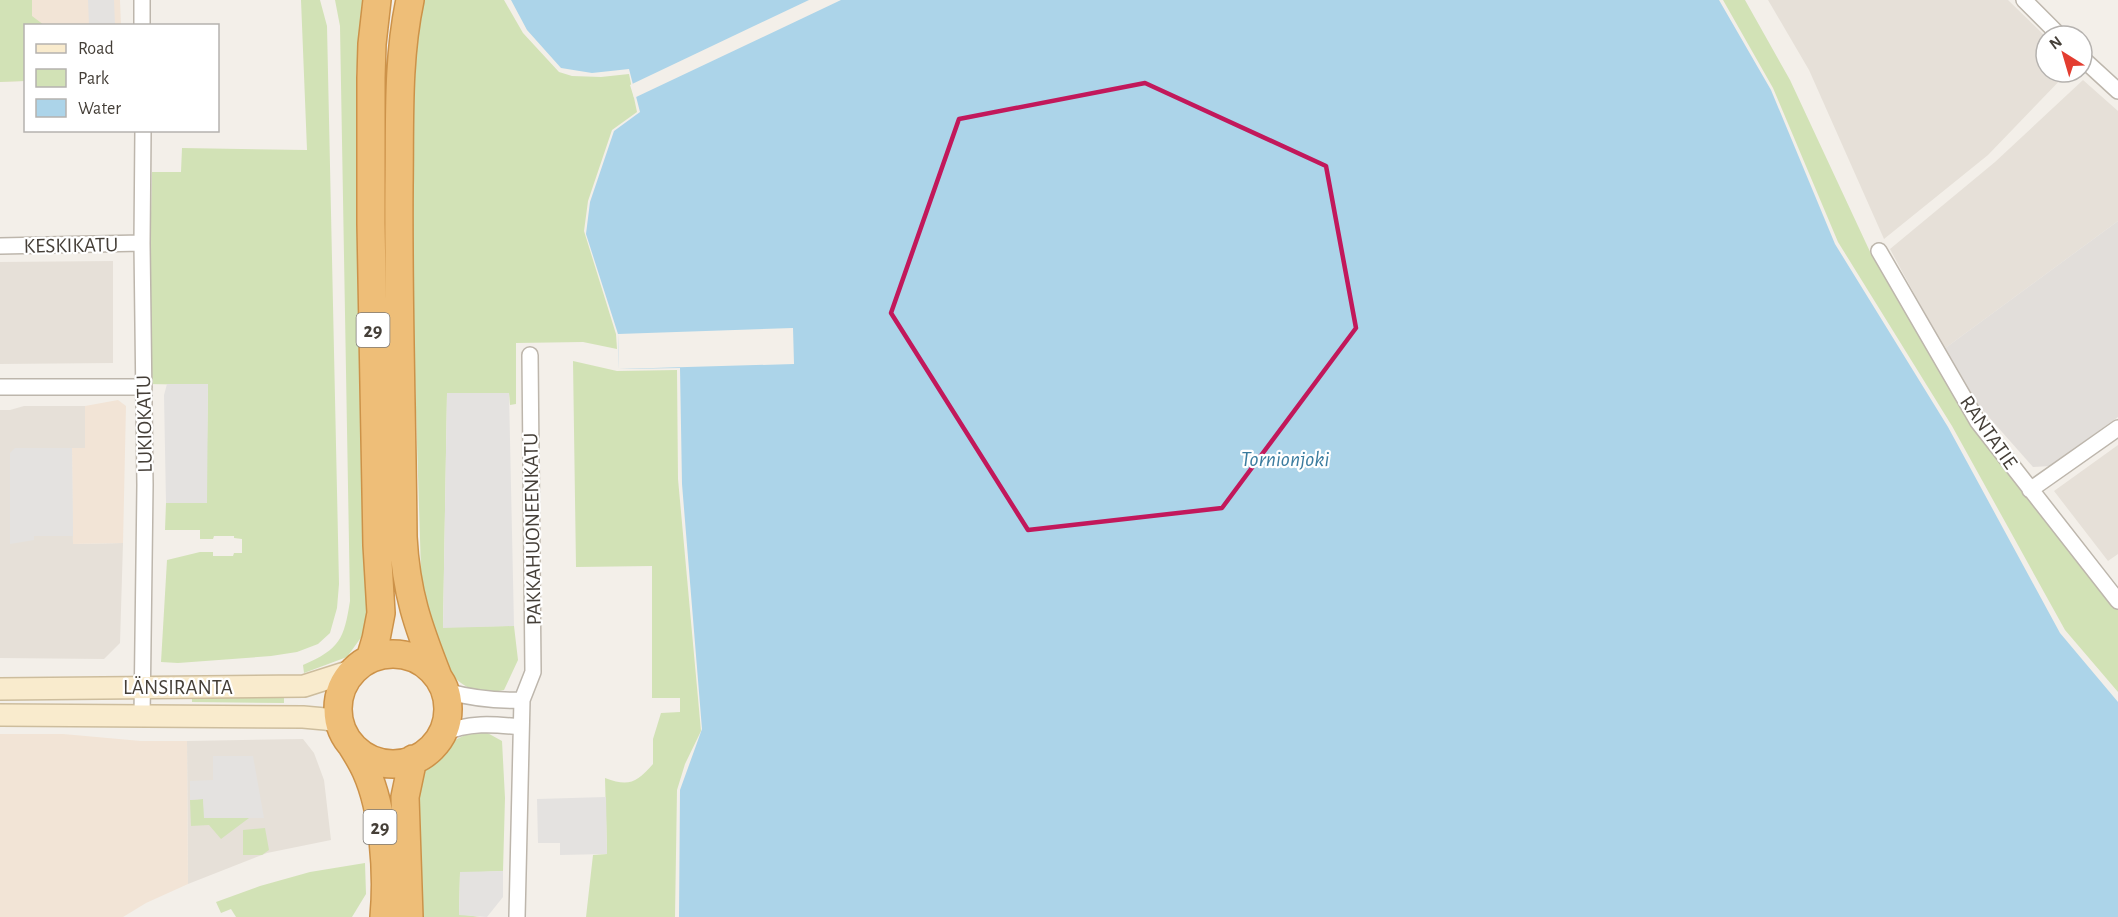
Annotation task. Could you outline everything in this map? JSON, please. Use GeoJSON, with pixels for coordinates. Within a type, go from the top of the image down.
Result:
{"type":"FeatureCollection","features":[{"type":"Feature","properties":{"kind":"highway","name":"29"},"geometry":{"type":"LineString","coordinates":[[377,0],[372,44],[371,202],[377,533],[381,613],[376,639],[362,665],[342,689],[338,711],[345,732],[366,772],[376,805],[382,839],[384,917]]}},
{"type":"Feature","properties":{"kind":"highway","name":"29"},"geometry":{"type":"LineString","coordinates":[[410,0],[405,22],[402,62],[399,222],[405,569],[412,607],[447,700],[447,717],[442,734]]}},
{"type":"Feature","properties":{"kind":"highway"},"geometry":{"type":"LineString","coordinates":[[362,665],[391,654],[412,657],[422,662],[441,684]]}},
{"type":"Feature","properties":{"kind":"highway"},"geometry":{"type":"LineString","coordinates":[[345,732],[368,757],[390,763],[413,759],[425,753],[442,734]]}},
{"type":"Feature","properties":{"kind":"highway","name":"29"},"geometry":{"type":"LineString","coordinates":[[410,917],[405,797],[413,759]]}},
{"type":"Feature","properties":{"kind":"street"},"geometry":{"type":"LineString","coordinates":[[142,0],[142,24]]}},
{"type":"Feature","properties":{"kind":"street"},"geometry":{"type":"LineString","coordinates":[[2024,0],[2048,24]]}},
{"type":"Feature","properties":{"kind":"street"},"geometry":{"type":"LineString","coordinates":[[2094,69],[2118,91]]}},
{"type":"Feature","properties":{"kind":"street","name":"LUKIOKATU"},"geometry":{"type":"LineString","coordinates":[[142,717],[145,496],[143,132]]}},
{"type":"Feature","properties":{"kind":"street","name":"KESKIKATU"},"geometry":{"type":"LineString","coordinates":[[0,246],[142,243]]}},
{"type":"Feature","properties":{"kind":"street","name":"RANTATIE"},"geometry":{"type":"LineString","coordinates":[[1879,251],[1978,422],[2118,600]]}},
{"type":"Feature","properties":{"kind":"street","name":"PAKKAHUONEENKATU"},"geometry":{"type":"LineString","coordinates":[[517,917],[522,700],[533,672],[530,355]]}},
{"type":"Feature","properties":{"kind":"street"},"geometry":{"type":"LineString","coordinates":[[0,387],[144,387]]}},
{"type":"Feature","properties":{"kind":"street"},"geometry":{"type":"LineString","coordinates":[[2031,490],[2118,428]]}},
{"type":"Feature","properties":{"kind":"street","name":"LÄNSIRANTA"},"geometry":{"type":"LineString","coordinates":[[0,689],[304,686],[362,665]]}},
{"type":"Feature","properties":{"kind":"street"},"geometry":{"type":"LineString","coordinates":[[441,684],[465,696],[522,700]]}},
{"type":"Feature","properties":{"kind":"street","name":"LÄNSIRANTA"},"geometry":{"type":"LineString","coordinates":[[0,715],[325,718],[345,732]]}},
{"type":"Feature","properties":{"kind":"street"},"geometry":{"type":"LineString","coordinates":[[442,734],[456,727],[474,724],[521,727]]}},
{"type":"Feature","properties":{"kind":"highlighted area"},"geometry":{"type":"Polygon","coordinates":[[[1145,83],[1326,166],[1356,328],[1222,508],[1028,530],[891,313],[959,119],[1145,83]]]}},
{"type":"Feature","properties":{"kind":"shaded area"},"geometry":{"type":"Polygon","coordinates":[[[0,0],[120,0],[121,24],[24,24],[24,81],[0,82],[0,0]]]}},
{"type":"Feature","properties":{"kind":"shaded area"},"geometry":{"type":"Polygon","coordinates":[[[88,0],[114,0],[115,24],[89,24],[88,0]]]}},
{"type":"Feature","properties":{"kind":"shaded area"},"geometry":{"type":"Polygon","coordinates":[[[1768,0],[2008,0],[2034,25],[2034,84],[2056,84],[1988,155],[1884,239],[1809,70],[1768,0]]]}},
{"type":"Feature","properties":{"kind":"shaded area"},"geometry":{"type":"Polygon","coordinates":[[[2079,84],[2088,84],[2118,111],[2118,221],[1944,349],[1890,249],[1995,162],[2079,84]]]}},
{"type":"Feature","properties":{"kind":"shaded area"},"geometry":{"type":"Polygon","coordinates":[[[2118,221],[2118,417],[2050,466],[2033,467],[1979,406],[1944,349],[2118,221]]]}},
{"type":"Feature","properties":{"kind":"shaded area"},"geometry":{"type":"Polygon","coordinates":[[[113,261],[113,363],[0,364],[0,262],[113,261]]]}},
{"type":"Feature","properties":{"kind":"shaded area"},"geometry":{"type":"Polygon","coordinates":[[[167,384],[208,384],[207,503],[166,503],[164,395],[167,384]]]}},
{"type":"Feature","properties":{"kind":"shaded area"},"geometry":{"type":"Polygon","coordinates":[[[447,393],[509,393],[514,626],[443,628],[447,393]]]}},
{"type":"Feature","properties":{"kind":"shaded area"},"geometry":{"type":"Polygon","coordinates":[[[118,400],[126,406],[123,543],[73,544],[72,448],[85,448],[85,406],[118,400]]]}},
{"type":"Feature","properties":{"kind":"shaded area"},"geometry":{"type":"Polygon","coordinates":[[[24,406],[85,406],[85,448],[72,449],[73,544],[123,543],[120,643],[104,659],[0,658],[0,410],[24,406]]]}},
{"type":"Feature","properties":{"kind":"shaded area"},"geometry":{"type":"Polygon","coordinates":[[[2118,445],[2118,554],[2108,561],[2054,491],[2118,445]]]}},
{"type":"Feature","properties":{"kind":"shaded area"},"geometry":{"type":"Polygon","coordinates":[[[15,448],[72,448],[73,536],[34,536],[34,540],[10,544],[10,453],[15,448]]]}},
{"type":"Feature","properties":{"kind":"shaded area"},"geometry":{"type":"Polygon","coordinates":[[[0,734],[63,734],[141,741],[187,741],[188,884],[146,903],[123,917],[0,917],[0,734]]]}},
{"type":"Feature","properties":{"kind":"shaded area"},"geometry":{"type":"Polygon","coordinates":[[[303,739],[314,753],[324,780],[331,840],[267,853],[188,884],[187,741],[303,739]]]}},
{"type":"Feature","properties":{"kind":"shaded area"},"geometry":{"type":"Polygon","coordinates":[[[213,756],[253,756],[264,818],[204,818],[203,799],[190,800],[190,781],[213,780],[213,756]]]}},
{"type":"Feature","properties":{"kind":"shaded area"},"geometry":{"type":"Polygon","coordinates":[[[606,797],[607,854],[560,855],[560,843],[538,843],[537,799],[606,797]]]}},
{"type":"Feature","properties":{"kind":"shaded area"},"geometry":{"type":"Polygon","coordinates":[[[503,871],[503,897],[487,917],[459,915],[460,872],[503,871]]]}},
{"type":"Feature","properties":{"kind":"green space"},"geometry":{"type":"Polygon","coordinates":[[[0,0],[32,0],[32,16],[43,24],[24,24],[24,81],[0,82],[0,0]]]}},
{"type":"Feature","properties":{"kind":"green space"},"geometry":{"type":"Polygon","coordinates":[[[301,0],[320,0],[327,26],[339,584],[337,608],[330,633],[318,644],[297,652],[178,663],[161,662],[167,560],[200,552],[213,552],[213,556],[233,556],[234,553],[242,553],[242,539],[234,538],[234,536],[214,536],[213,539],[200,539],[200,530],[165,530],[166,503],[206,502],[208,385],[147,384],[152,172],[181,172],[182,148],[307,150],[301,0]]]}},
{"type":"Feature","properties":{"kind":"green space"},"geometry":{"type":"Polygon","coordinates":[[[335,0],[365,0],[356,74],[369,606],[365,632],[347,657],[304,673],[303,665],[325,654],[338,641],[345,625],[350,601],[340,26],[335,0]]]}},
{"type":"Feature","properties":{"kind":"green space"},"geometry":{"type":"Polygon","coordinates":[[[421,0],[504,0],[523,33],[559,72],[572,76],[601,77],[629,74],[637,112],[612,130],[588,201],[584,231],[616,334],[617,349],[583,342],[516,343],[516,404],[510,405],[509,393],[447,394],[443,627],[514,626],[518,660],[504,690],[484,691],[469,687],[456,679],[438,652],[422,602],[410,221],[413,76],[421,0]]]}},
{"type":"Feature","properties":{"kind":"green space"},"geometry":{"type":"Polygon","coordinates":[[[1723,0],[1745,0],[1790,80],[1872,256],[1974,424],[2118,609],[2118,692],[2065,630],[1952,426],[1838,242],[1773,88],[1723,0]]]}},
{"type":"Feature","properties":{"kind":"green space"},"geometry":{"type":"Polygon","coordinates":[[[573,361],[617,371],[677,370],[678,479],[701,731],[685,764],[677,790],[675,917],[586,917],[593,855],[607,854],[605,778],[626,783],[632,782],[653,764],[653,739],[661,713],[680,712],[680,698],[652,698],[652,566],[576,567],[573,361]]]}},
{"type":"Feature","properties":{"kind":"green space"},"geometry":{"type":"Polygon","coordinates":[[[192,694],[284,694],[284,703],[192,702],[192,694]]]}},
{"type":"Feature","properties":{"kind":"green space"},"geometry":{"type":"Polygon","coordinates":[[[482,730],[502,741],[505,798],[503,871],[460,873],[459,914],[480,917],[424,917],[417,900],[418,772],[454,741],[482,730]]]}},
{"type":"Feature","properties":{"kind":"green space"},"geometry":{"type":"Polygon","coordinates":[[[203,799],[205,818],[249,818],[221,839],[209,825],[191,826],[190,800],[203,799]]]}},
{"type":"Feature","properties":{"kind":"green space"},"geometry":{"type":"Polygon","coordinates":[[[265,828],[269,850],[262,855],[243,855],[243,830],[265,828]]]}},
{"type":"Feature","properties":{"kind":"green space"},"geometry":{"type":"Polygon","coordinates":[[[365,863],[366,894],[352,917],[236,917],[231,909],[221,913],[216,902],[260,886],[310,872],[365,863]]]}},
{"type":"Feature","properties":{"kind":"water","name":"Tornionjoki"},"geometry":{"type":"Polygon","coordinates":[[[511,0],[1719,0],[1771,90],[1835,244],[1948,427],[2060,633],[2118,702],[2118,917],[679,917],[680,790],[702,729],[682,484],[680,368],[619,369],[618,334],[586,234],[590,202],[614,131],[640,112],[629,69],[592,73],[561,68],[527,30],[511,0]]]}},
{"type":"Feature","properties":{"kind":"pier"},"geometry":{"type":"Polygon","coordinates":[[[809,0],[841,0],[634,98],[630,85],[809,0]]]}},
{"type":"Feature","properties":{"kind":"pier"},"geometry":{"type":"Polygon","coordinates":[[[793,328],[794,364],[619,369],[618,334],[793,328]]]}}]}
